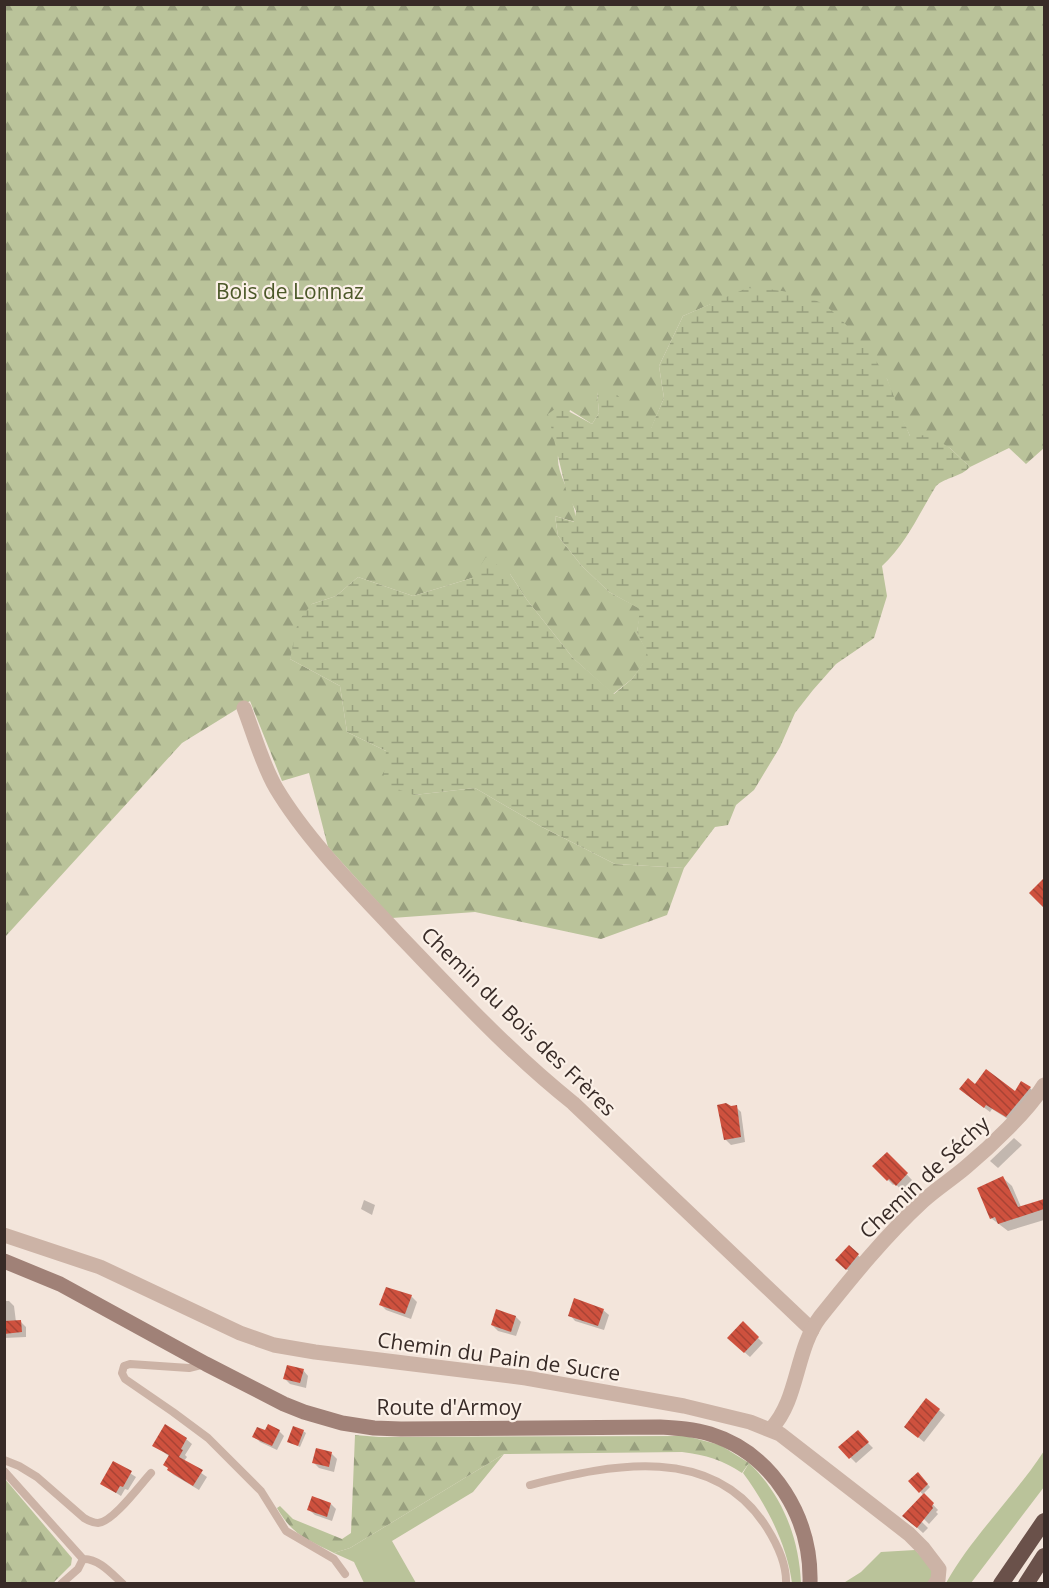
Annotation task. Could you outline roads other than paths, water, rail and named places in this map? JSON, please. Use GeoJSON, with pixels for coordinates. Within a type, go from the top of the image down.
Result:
{"type":"FeatureCollection","features":[{"type":"Feature","properties":{"kind":"highway"},"geometry":{"type":"LineString","coordinates":[[1001,1584],[1044,1521]]}},
{"type":"Feature","properties":{"kind":"highway"},"geometry":{"type":"LineString","coordinates":[[992,1584],[1023,1553]]}},
{"type":"Feature","properties":{"kind":"highway"},"geometry":{"type":"LineString","coordinates":[[1026,1584],[1044,1557]]}},
{"type":"Feature","properties":{"kind":"main road","name":"Route d'Armoy"},"geometry":{"type":"LineString","coordinates":[[4,1261],[88,1299],[206,1364],[304,1412],[358,1426],[418,1429],[660,1427],[697,1431],[735,1444],[758,1460],[785,1491],[804,1534],[810,1567],[810,1584]]}},
{"type":"Feature","properties":{"kind":"main road","name":"Route d'Armoy"},"geometry":{"type":"LineString","coordinates":[[4,1270],[30,1271]]}},
{"type":"Feature","properties":{"kind":"street","name":"Chemin du Bois des Frères"},"geometry":{"type":"LineString","coordinates":[[244,708],[275,787],[301,824],[357,892],[461,1000],[812,1330]]}},
{"type":"Feature","properties":{"kind":"street","name":"Chemin de Séchy"},"geometry":{"type":"LineString","coordinates":[[771,1429],[781,1416],[812,1330],[844,1287],[896,1227],[924,1200],[975,1159],[1032,1103],[1044,1085]]}},
{"type":"Feature","properties":{"kind":"street","name":"Chemin du Pain de Sucre"},"geometry":{"type":"LineString","coordinates":[[4,1235],[100,1267],[231,1329],[274,1345],[526,1378],[684,1406],[771,1429],[909,1534],[936,1564],[939,1574],[935,1584]]}},
{"type":"Feature","properties":{"kind":"lane"},"geometry":{"type":"LineString","coordinates":[[206,1364],[189,1368],[127,1364],[122,1373],[125,1379],[208,1438],[261,1491],[286,1531],[334,1559],[345,1574]]}},
{"type":"Feature","properties":{"kind":"lane"},"geometry":{"type":"LineString","coordinates":[[4,1460],[29,1471],[84,1518],[99,1523],[112,1516],[151,1473]]}},
{"type":"Feature","properties":{"kind":"lane"},"geometry":{"type":"LineString","coordinates":[[530,1485],[577,1473],[624,1467],[692,1471],[713,1479],[733,1490],[758,1514],[782,1560],[786,1584]]}},
{"type":"Feature","properties":{"kind":"lane"},"geometry":{"type":"LineString","coordinates":[[4,1471],[83,1559],[96,1562],[123,1584]]}},
{"type":"Feature","properties":{"kind":"lane"},"geometry":{"type":"LineString","coordinates":[[61,1584],[78,1569],[83,1559]]}},
{"type":"Feature","properties":{"kind":"park label","name":"Bois de Lonnaz"},"geometry":{"type":"Point","coordinates":[290,291]}}]}
